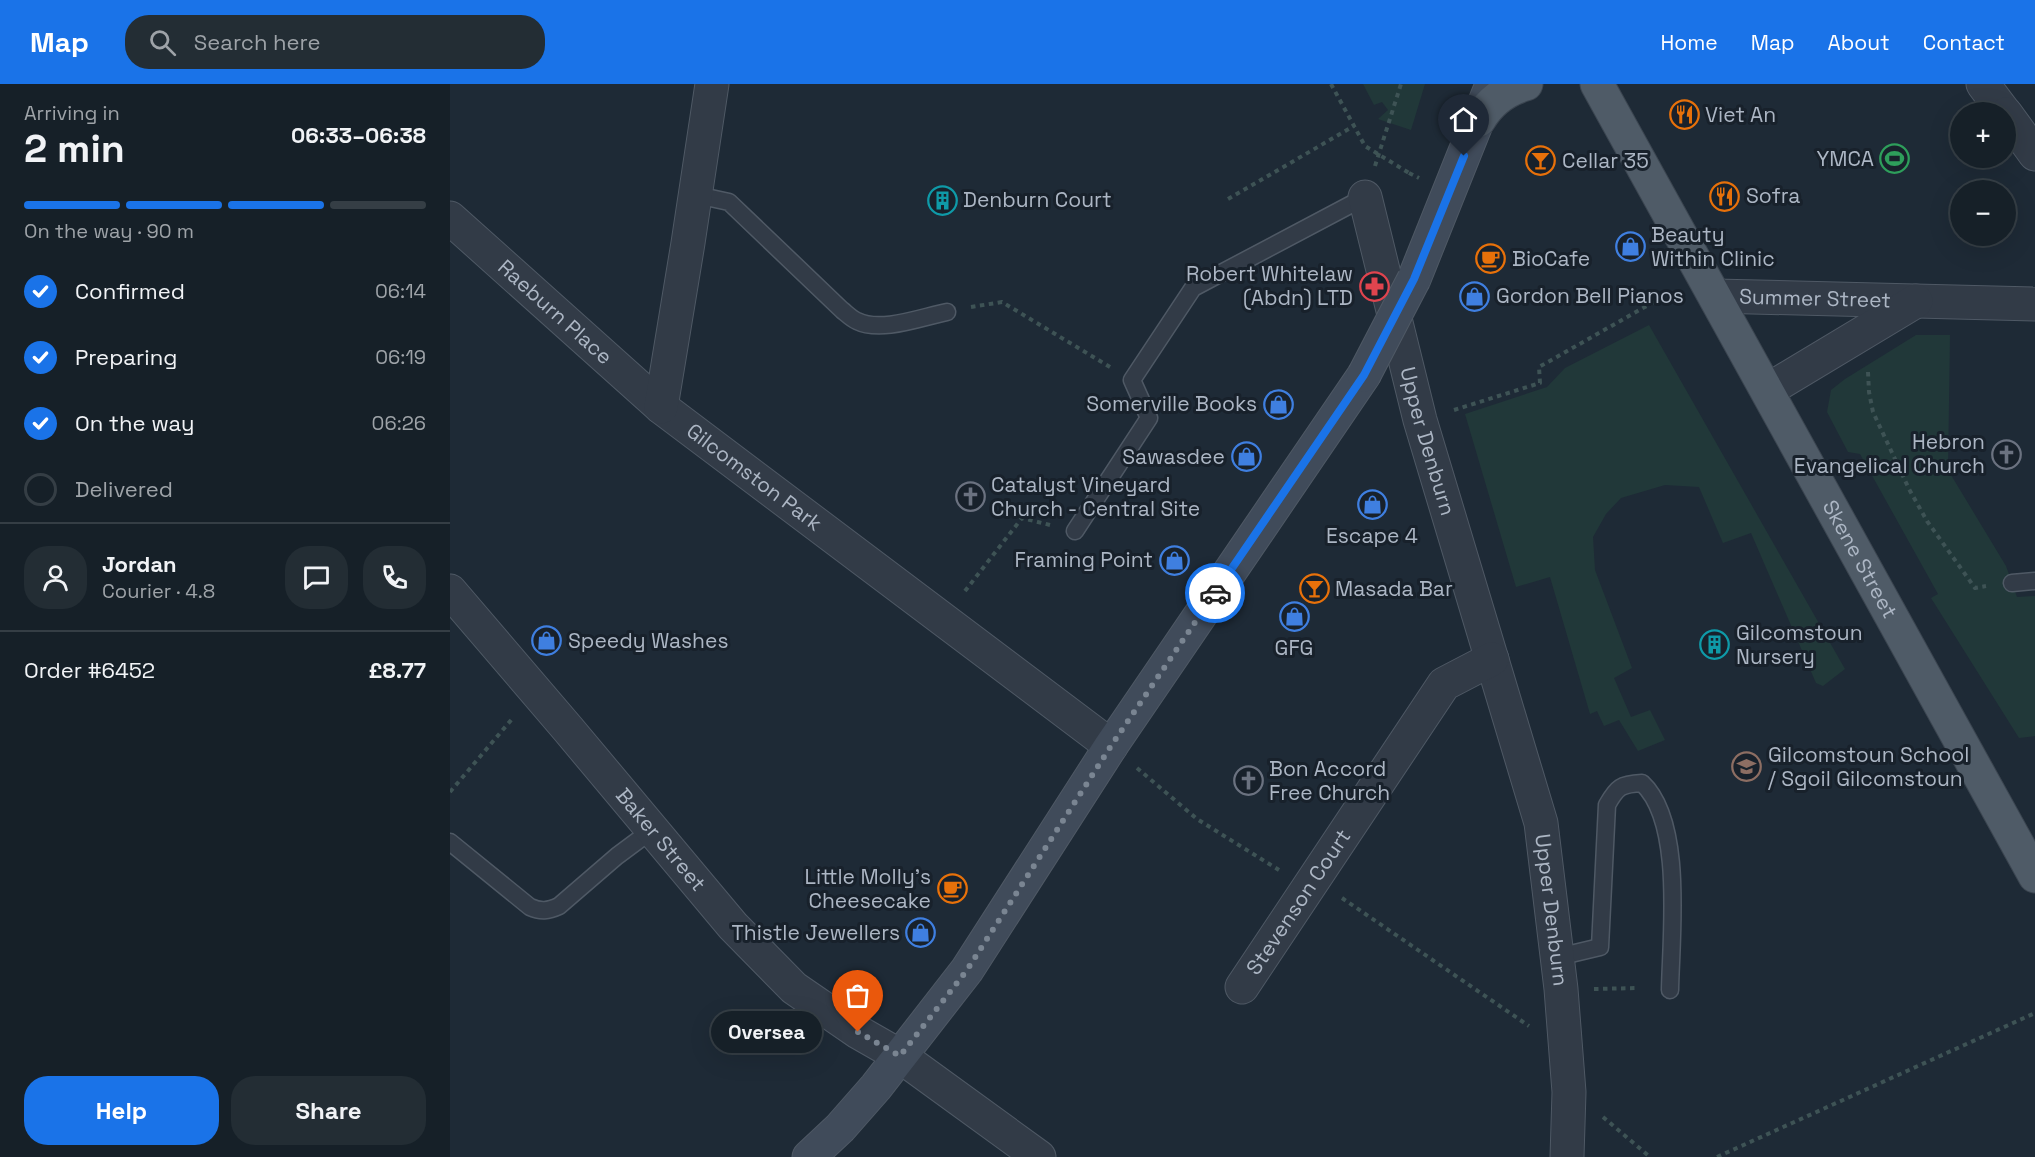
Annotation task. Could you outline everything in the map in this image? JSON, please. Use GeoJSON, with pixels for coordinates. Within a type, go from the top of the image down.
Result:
{"type":"FeatureCollection","features":[{"type":"Feature","properties":{"kind":"main road"},"geometry":{"type":"LineString","coordinates":[[1479,120],[1489,105],[1500,95],[1526,84]]}},
{"type":"Feature","properties":{"kind":"main road","name":"Skene Street"},"geometry":{"type":"LineString","coordinates":[[1594,86],[1768,390],[2035,876]]}},
{"type":"Feature","properties":{"kind":"street"},"geometry":{"type":"LineString","coordinates":[[661,407],[712,84]]}},
{"type":"Feature","properties":{"kind":"street"},"geometry":{"type":"LineString","coordinates":[[810,1157],[858,1108],[967,970],[1111,746],[1364,375],[1414,279],[1492,84]]}},
{"type":"Feature","properties":{"kind":"street"},"geometry":{"type":"LineString","coordinates":[[1983,84],[1997,102]]}},
{"type":"Feature","properties":{"kind":"street"},"geometry":{"type":"LineString","coordinates":[[2016,128],[2035,154]]}},
{"type":"Feature","properties":{"kind":"street","name":"Upper Denburn"},"geometry":{"type":"LineString","coordinates":[[1365,197],[1420,420],[1541,823],[1561,989],[1569,1092],[1567,1157]]}},
{"type":"Feature","properties":{"kind":"street","name":"Raeburn Place"},"geometry":{"type":"LineString","coordinates":[[450,218],[661,407]]}},
{"type":"Feature","properties":{"kind":"street","name":"Summer Street"},"geometry":{"type":"LineString","coordinates":[[1709,285],[1916,301],[2035,304]]}},
{"type":"Feature","properties":{"kind":"street","name":"Summer Street"},"geometry":{"type":"LineString","coordinates":[[1768,390],[1916,301]]}},
{"type":"Feature","properties":{"kind":"street","name":"Gilcomston Park"},"geometry":{"type":"LineString","coordinates":[[661,407],[1111,746]]}},
{"type":"Feature","properties":{"kind":"street","name":"Baker Street"},"geometry":{"type":"LineString","coordinates":[[450,592],[734,926],[794,988],[858,1032],[900,1056],[1038,1157]]}},
{"type":"Feature","properties":{"kind":"street","name":"Stevenson Court"},"geometry":{"type":"LineString","coordinates":[[1242,987],[1444,684],[1492,659]]}},
{"type":"Feature","properties":{"kind":"lane"},"geometry":{"type":"LineString","coordinates":[[696,192],[706,197],[729,202],[842,310],[857,321],[870,326],[886,326],[947,312]]}},
{"type":"Feature","properties":{"kind":"lane"},"geometry":{"type":"LineString","coordinates":[[1075,531],[1149,418],[1132,380],[1193,288],[1365,197]]}},
{"type":"Feature","properties":{"kind":"lane"},"geometry":{"type":"LineString","coordinates":[[2012,584],[2035,581]]}},
{"type":"Feature","properties":{"kind":"lane"},"geometry":{"type":"LineString","coordinates":[[1558,957],[1600,947],[1607,805],[1616,789],[1627,783],[1642,783],[1651,790],[1663,820],[1672,860],[1670,990]]}},
{"type":"Feature","properties":{"kind":"lane"},"geometry":{"type":"LineString","coordinates":[[450,842],[530,907],[539,911],[559,906],[617,856],[652,830]]}},
{"type":"Feature","properties":{"kind":"path"},"geometry":{"type":"LineString","coordinates":[[1331,84],[1365,146],[1408,173]]}},
{"type":"Feature","properties":{"kind":"path"},"geometry":{"type":"LineString","coordinates":[[1365,197],[1401,84]]}},
{"type":"Feature","properties":{"kind":"path"},"geometry":{"type":"LineString","coordinates":[[1228,199],[1354,126]]}},
{"type":"Feature","properties":{"kind":"path"},"geometry":{"type":"LineString","coordinates":[[1420,420],[1540,383],[1539,368],[1709,285]]}},
{"type":"Feature","properties":{"kind":"path"},"geometry":{"type":"LineString","coordinates":[[947,312],[1002,302],[1132,380]]}},
{"type":"Feature","properties":{"kind":"path"},"geometry":{"type":"LineString","coordinates":[[1855,338],[1867,365],[1870,401],[1879,429],[1927,521],[1975,588],[2012,584]]}},
{"type":"Feature","properties":{"kind":"path"},"geometry":{"type":"LineString","coordinates":[[966,590],[1022,518],[1075,531]]}},
{"type":"Feature","properties":{"kind":"path"},"geometry":{"type":"LineString","coordinates":[[450,792],[518,711]]}},
{"type":"Feature","properties":{"kind":"path"},"geometry":{"type":"LineString","coordinates":[[1111,746],[1197,819],[1285,874],[1314,879],[1565,1051]]}},
{"type":"Feature","properties":{"kind":"path"},"geometry":{"type":"LineString","coordinates":[[1561,989],[1638,988]]}},
{"type":"Feature","properties":{"kind":"path"},"geometry":{"type":"LineString","coordinates":[[1717,1157],[2035,1013]]}},
{"type":"Feature","properties":{"kind":"path"},"geometry":{"type":"LineString","coordinates":[[1569,1092],[1619,1129],[1650,1157]]}},
{"type":"Feature","properties":{"kind":"green space"},"geometry":{"type":"Polygon","coordinates":[[[1363,84],[1425,84],[1411,130],[1378,119],[1388,110],[1382,102],[1374,105],[1363,84]]]}},
{"type":"Feature","properties":{"kind":"green space"},"geometry":{"type":"Polygon","coordinates":[[[1649,325],[1845,669],[1823,686],[1816,683],[1751,533],[1723,543],[1699,487],[1665,485],[1621,498],[1606,514],[1593,537],[1595,570],[1632,668],[1614,678],[1631,717],[1650,710],[1665,740],[1638,751],[1619,720],[1604,726],[1597,711],[1590,714],[1550,577],[1516,587],[1465,414],[1547,387],[1565,368],[1649,325]]]}},
{"type":"Feature","properties":{"kind":"green space"},"geometry":{"type":"Polygon","coordinates":[[[1916,335],[1950,335],[1948,470],[2006,566],[2017,597],[2035,596],[2035,736],[2019,738],[1931,598],[1938,594],[1860,454],[1848,452],[1827,412],[1831,390],[1916,335]]]}},
{"type":"Feature","properties":{"kind":"way so far"},"geometry":{"type":"LineString","coordinates":[[858,1032],[900,1056],[967,970],[1111,746],[1215,593]]}},
{"type":"Feature","properties":{"kind":"place","name":"Viet An"},"geometry":{"type":"Point","coordinates":[1684,115]}},
{"type":"Feature","properties":{"kind":"place","name":"YMCA"},"geometry":{"type":"Point","coordinates":[1895,159]}},
{"type":"Feature","properties":{"kind":"place","name":"Cellar 35"},"geometry":{"type":"Point","coordinates":[1541,161]}},
{"type":"Feature","properties":{"kind":"place","name":"Sofra"},"geometry":{"type":"Point","coordinates":[1725,196]}},
{"type":"Feature","properties":{"kind":"place","name":"Denburn Court"},"geometry":{"type":"Point","coordinates":[942,200]}},
{"type":"Feature","properties":{"kind":"place","name":"Beauty Within Clinic"},"geometry":{"type":"Point","coordinates":[1630,247]}},
{"type":"Feature","properties":{"kind":"place","name":"BioCafe"},"geometry":{"type":"Point","coordinates":[1491,259]}},
{"type":"Feature","properties":{"kind":"place","name":"Robert Whitelaw (Abdn) LTD"},"geometry":{"type":"Point","coordinates":[1374,286]}},
{"type":"Feature","properties":{"kind":"place","name":"Gordon Bell Pianos"},"geometry":{"type":"Point","coordinates":[1475,296]}},
{"type":"Feature","properties":{"kind":"place","name":"Somerville Books"},"geometry":{"type":"Point","coordinates":[1278,404]}},
{"type":"Feature","properties":{"kind":"place","name":"Hebron Evangelical Church"},"geometry":{"type":"Point","coordinates":[2006,454]}},
{"type":"Feature","properties":{"kind":"place","name":"Sawasdee"},"geometry":{"type":"Point","coordinates":[1246,457]}},
{"type":"Feature","properties":{"kind":"place","name":"Catalyst Vineyard Church - Central Site"},"geometry":{"type":"Point","coordinates":[970,497]}},
{"type":"Feature","properties":{"kind":"place","name":"Escape 4"},"geometry":{"type":"Point","coordinates":[1372,505]}},
{"type":"Feature","properties":{"kind":"place","name":"Framing Point"},"geometry":{"type":"Point","coordinates":[1174,560]}},
{"type":"Feature","properties":{"kind":"place","name":"Masada Bar"},"geometry":{"type":"Point","coordinates":[1314,589]}},
{"type":"Feature","properties":{"kind":"place","name":"GFG"},"geometry":{"type":"Point","coordinates":[1294,617]}},
{"type":"Feature","properties":{"kind":"place","name":"Speedy Washes"},"geometry":{"type":"Point","coordinates":[547,641]}},
{"type":"Feature","properties":{"kind":"place","name":"Gilcomstoun Nursery"},"geometry":{"type":"Point","coordinates":[1715,645]}},
{"type":"Feature","properties":{"kind":"place","name":"Gilcomstoun School / Sgoil Gilcomstoun"},"geometry":{"type":"Point","coordinates":[1747,767]}},
{"type":"Feature","properties":{"kind":"place","name":"Bon Accord Free Church"},"geometry":{"type":"Point","coordinates":[1248,781]}},
{"type":"Feature","properties":{"kind":"place","name":"Little Molly's Cheesecake"},"geometry":{"type":"Point","coordinates":[952,889]}},
{"type":"Feature","properties":{"kind":"place","name":"Thistle Jewellers"},"geometry":{"type":"Point","coordinates":[921,933]}},
{"type":"Feature","properties":{"kind":"place","name":"Oversea"},"geometry":{"type":"Point","coordinates":[858,1032]}},
{"type":"Feature","properties":{"kind":"route"},"geometry":{"type":"LineString","coordinates":[[1215,593],[1364,375],[1414,279],[1464,156]]}}]}
